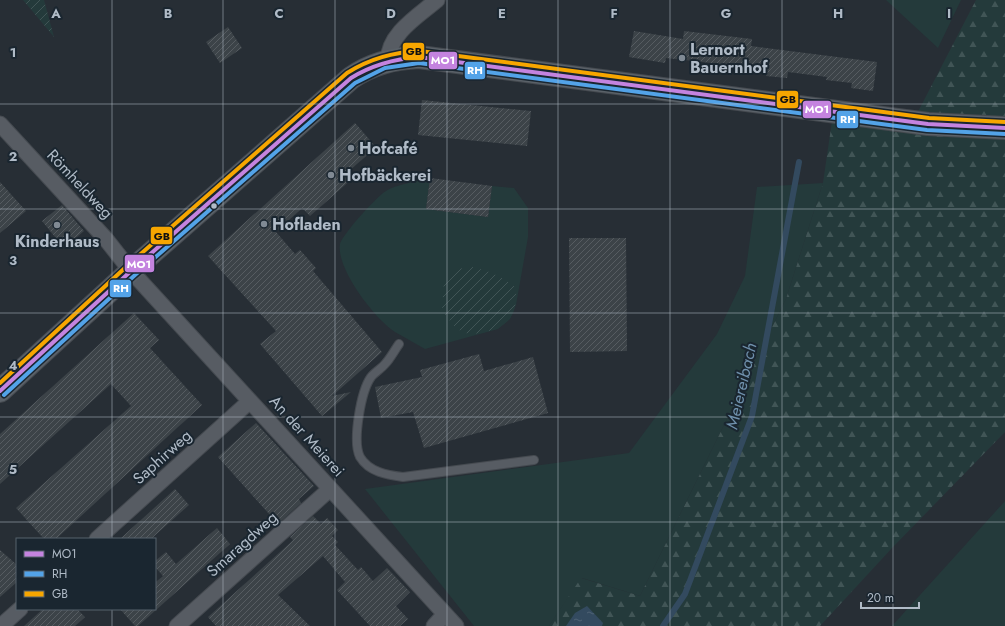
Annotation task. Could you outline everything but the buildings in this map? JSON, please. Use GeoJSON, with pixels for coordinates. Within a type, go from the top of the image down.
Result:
{"type":"FeatureCollection","features":[{"type":"Feature","properties":{"kind":"street"},"geometry":{"type":"LineString","coordinates":[[388,61],[390,47],[397,35],[437,0]]}},
{"type":"Feature","properties":{"kind":"street"},"geometry":{"type":"LineString","coordinates":[[0,391],[131,271],[351,78],[388,61],[419,57],[928,124],[1005,128]]}},
{"type":"Feature","properties":{"kind":"street","name":"Römheldweg"},"geometry":{"type":"LineString","coordinates":[[0,124],[105,238],[131,271]]}},
{"type":"Feature","properties":{"kind":"street","name":"An der Meierei"},"geometry":{"type":"LineString","coordinates":[[131,271],[456,626]]}},
{"type":"Feature","properties":{"kind":"street","name":"Saphirweg"},"geometry":{"type":"LineString","coordinates":[[98,538],[250,401]]}},
{"type":"Feature","properties":{"kind":"street","name":"Smaragdweg"},"geometry":{"type":"LineString","coordinates":[[177,626],[330,489]]}},
{"type":"Feature","properties":{"kind":"street"},"geometry":{"type":"LineString","coordinates":[[1,626],[19,610]]}},
{"type":"Feature","properties":{"kind":"street"},"geometry":{"type":"LineString","coordinates":[[434,626],[445,614]]}},
{"type":"Feature","properties":{"kind":"lane"},"geometry":{"type":"LineString","coordinates":[[398,344],[386,363],[372,377],[363,395],[357,437],[360,457],[373,470],[388,475],[403,477],[534,460]]}},
{"type":"Feature","properties":{"kind":"green space"},"geometry":{"type":"Polygon","coordinates":[[[23,0],[44,0],[54,37],[23,0]]]}},
{"type":"Feature","properties":{"kind":"green space"},"geometry":{"type":"Polygon","coordinates":[[[886,0],[961,0],[938,48],[886,0]]]}},
{"type":"Feature","properties":{"kind":"green space"},"geometry":{"type":"Polygon","coordinates":[[[976,0],[1005,0],[1005,432],[892,548],[820,626],[549,626],[581,578],[640,596],[786,299],[823,183],[832,121],[908,131],[976,0]]]}},
{"type":"Feature","properties":{"kind":"green space"},"geometry":{"type":"Polygon","coordinates":[[[430,178],[426,209],[488,217],[492,186],[514,188],[528,208],[528,237],[516,305],[510,319],[498,329],[425,349],[387,326],[368,305],[350,279],[344,266],[340,254],[340,244],[342,239],[360,216],[386,191],[401,185],[430,178]]]}},
{"type":"Feature","properties":{"kind":"green space"},"geometry":{"type":"Polygon","coordinates":[[[823,183],[786,299],[640,596],[582,578],[549,626],[474,626],[365,489],[629,453],[717,334],[745,276],[757,187],[823,183]]]}},
{"type":"Feature","properties":{"kind":"green space"},"geometry":{"type":"Polygon","coordinates":[[[472,267],[495,274],[516,288],[515,305],[511,317],[501,326],[482,333],[473,334],[458,330],[442,311],[444,281],[457,269],[472,267]]]}},
{"type":"Feature","properties":{"kind":"green space"},"geometry":{"type":"Polygon","coordinates":[[[1005,501],[1005,626],[892,626],[1005,501]]]}},
{"type":"Feature","properties":{"kind":"water"},"geometry":{"type":"Polygon","coordinates":[[[587,606],[603,623],[602,626],[566,626],[575,613],[587,606]]]}},
{"type":"Feature","properties":{"kind":"waterway","name":"Meiereibach"},"geometry":{"type":"LineString","coordinates":[[663,626],[685,594],[752,416],[799,162]]}},
{"type":"Feature","properties":{"kind":"transit line","name":"GB"},"geometry":{"type":"LineString","coordinates":[[0,383],[127,266],[347,73],[355,68],[382,57],[420,51],[929,118],[1005,122]]}},
{"type":"Feature","properties":{"kind":"transit line","name":"MO1"},"geometry":{"type":"LineString","coordinates":[[0,391],[131,271],[351,78],[375,66],[392,61],[419,57],[928,124],[1005,128]]}},
{"type":"Feature","properties":{"kind":"transit line","name":"RH"},"geometry":{"type":"LineString","coordinates":[[4,395],[135,275],[355,83],[385,68],[419,63],[927,130],[1005,134]]}},
{"type":"Feature","properties":{"kind":"place","name":"Lernort Bauernhof"},"geometry":{"type":"Point","coordinates":[682,58]}},
{"type":"Feature","properties":{"kind":"place","name":"Hofcafé"},"geometry":{"type":"Point","coordinates":[351,148]}},
{"type":"Feature","properties":{"kind":"place","name":"Hofbäckerei"},"geometry":{"type":"Point","coordinates":[331,175]}},
{"type":"Feature","properties":{"kind":"place","name":"Hofladen"},"geometry":{"type":"Point","coordinates":[264,224]}},
{"type":"Feature","properties":{"kind":"place","name":"Kinderhaus"},"geometry":{"type":"Point","coordinates":[57,225]}}]}
